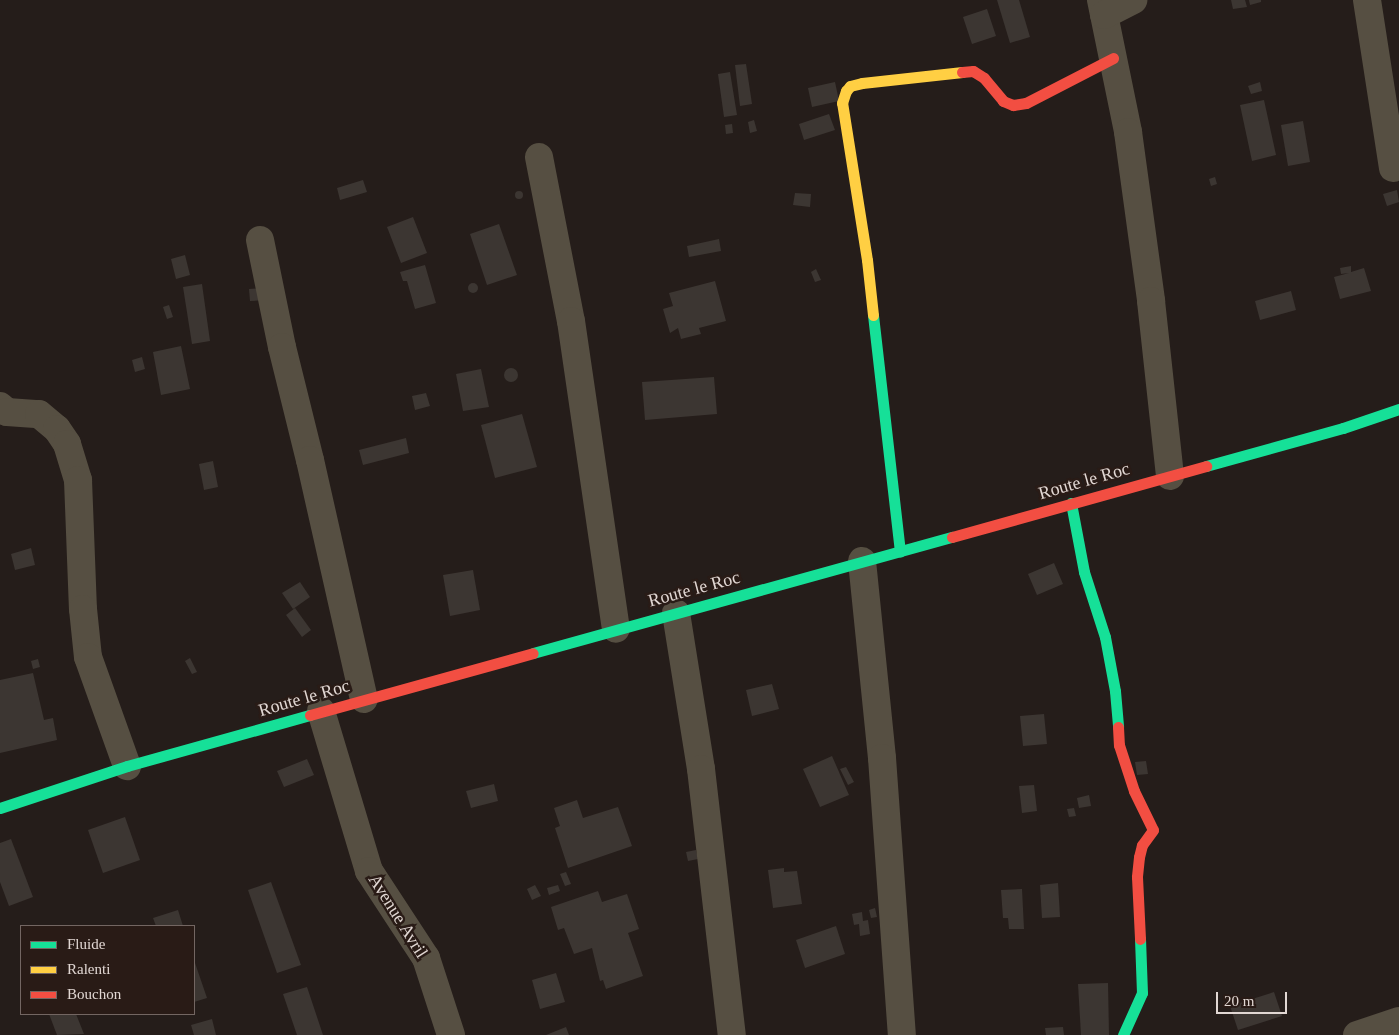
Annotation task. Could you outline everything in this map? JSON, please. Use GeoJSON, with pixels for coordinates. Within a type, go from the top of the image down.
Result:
{"type":"FeatureCollection","features":[{"type":"Feature","properties":{"kind":"street"},"geometry":{"type":"LineString","coordinates":[[1133,0],[1103,7],[1128,132],[1151,301],[1170,476]]}},
{"type":"Feature","properties":{"kind":"street"},"geometry":{"type":"LineString","coordinates":[[1368,0],[1397,172]]}},
{"type":"Feature","properties":{"kind":"street"},"geometry":{"type":"LineString","coordinates":[[900,551],[867,260],[842,103],[846,91],[850,86],[862,83],[973,71],[984,78],[1003,101],[1013,105],[1026,103],[1113,58]]}},
{"type":"Feature","properties":{"kind":"street"},"geometry":{"type":"LineString","coordinates":[[539,157],[570,321],[616,629]]}},
{"type":"Feature","properties":{"kind":"street"},"geometry":{"type":"LineString","coordinates":[[260,240],[282,347],[310,460],[364,699]]}},
{"type":"Feature","properties":{"kind":"street"},"geometry":{"type":"LineString","coordinates":[[0,406],[7,412],[39,414],[57,429],[67,444],[78,480],[82,600],[88,657],[127,766]]}},
{"type":"Feature","properties":{"kind":"street","name":"Route le Roc"},"geometry":{"type":"LineString","coordinates":[[0,808],[127,766],[1343,428],[1399,409]]}},
{"type":"Feature","properties":{"kind":"street"},"geometry":{"type":"LineString","coordinates":[[1071,503],[1084,572],[1104,638],[1115,692],[1118,745],[1134,791],[1153,830],[1142,845],[1137,877],[1142,993],[1123,1035]]}},
{"type":"Feature","properties":{"kind":"street"},"geometry":{"type":"LineString","coordinates":[[862,561],[882,758],[902,1035]]}},
{"type":"Feature","properties":{"kind":"street"},"geometry":{"type":"LineString","coordinates":[[676,613],[701,769],[732,1035]]}},
{"type":"Feature","properties":{"kind":"street","name":"Avenue Avril"},"geometry":{"type":"LineString","coordinates":[[321,711],[369,871],[426,958],[451,1035]]}},
{"type":"Feature","properties":{"kind":"street"},"geometry":{"type":"LineString","coordinates":[[1357,1035],[1399,1021]]}},
{"type":"Feature","properties":{"kind":"building"},"geometry":{"type":"Polygon","coordinates":[[[997,0],[1019,0],[1030,37],[1010,43],[997,0]]]}},
{"type":"Feature","properties":{"kind":"building"},"geometry":{"type":"Polygon","coordinates":[[[1231,0],[1245,0],[1247,7],[1233,9],[1231,0]]]}},
{"type":"Feature","properties":{"kind":"building"},"geometry":{"type":"Polygon","coordinates":[[[1249,0],[1261,0],[1261,2],[1250,5],[1249,0]]]}},
{"type":"Feature","properties":{"kind":"building"},"geometry":{"type":"Polygon","coordinates":[[[987,9],[996,36],[972,44],[963,17],[987,9]]]}},
{"type":"Feature","properties":{"kind":"building"},"geometry":{"type":"Polygon","coordinates":[[[746,64],[752,104],[740,106],[735,65],[746,64]]]}},
{"type":"Feature","properties":{"kind":"building"},"geometry":{"type":"Polygon","coordinates":[[[730,72],[737,115],[724,117],[718,74],[730,72]]]}},
{"type":"Feature","properties":{"kind":"building"},"geometry":{"type":"Polygon","coordinates":[[[835,82],[839,101],[812,107],[808,88],[835,82]]]}},
{"type":"Feature","properties":{"kind":"building"},"geometry":{"type":"Polygon","coordinates":[[[1260,82],[1262,91],[1251,94],[1248,86],[1260,82]]]}},
{"type":"Feature","properties":{"kind":"building"},"geometry":{"type":"Polygon","coordinates":[[[1264,100],[1276,155],[1252,161],[1240,105],[1264,100]]]}},
{"type":"Feature","properties":{"kind":"building"},"geometry":{"type":"Polygon","coordinates":[[[829,114],[835,130],[804,140],[799,124],[829,114]]]}},
{"type":"Feature","properties":{"kind":"building"},"geometry":{"type":"Polygon","coordinates":[[[754,120],[757,131],[750,133],[748,122],[754,120]]]}},
{"type":"Feature","properties":{"kind":"building"},"geometry":{"type":"Polygon","coordinates":[[[1303,121],[1310,162],[1288,166],[1281,125],[1303,121]]]}},
{"type":"Feature","properties":{"kind":"building"},"geometry":{"type":"Polygon","coordinates":[[[732,124],[733,133],[726,134],[725,125],[732,124]]]}},
{"type":"Feature","properties":{"kind":"building"},"geometry":{"type":"Polygon","coordinates":[[[1215,177],[1217,184],[1211,186],[1209,179],[1215,177]]]}},
{"type":"Feature","properties":{"kind":"building"},"geometry":{"type":"Polygon","coordinates":[[[363,180],[367,192],[340,200],[337,188],[363,180]]]}},
{"type":"Feature","properties":{"kind":"building"},"geometry":{"type":"Polygon","coordinates":[[[1397,190],[1399,202],[1387,206],[1383,194],[1397,190]]]}},
{"type":"Feature","properties":{"kind":"building"},"geometry":{"type":"Polygon","coordinates":[[[519,191],[523,195],[519,199],[515,195],[519,191]]]}},
{"type":"Feature","properties":{"kind":"building"},"geometry":{"type":"Polygon","coordinates":[[[795,193],[811,194],[810,207],[793,205],[795,193]]]}},
{"type":"Feature","properties":{"kind":"building"},"geometry":{"type":"Polygon","coordinates":[[[413,217],[427,253],[401,263],[387,227],[413,217]]]}},
{"type":"Feature","properties":{"kind":"building"},"geometry":{"type":"Polygon","coordinates":[[[499,224],[517,275],[487,285],[470,234],[499,224]]]}},
{"type":"Feature","properties":{"kind":"building"},"geometry":{"type":"Polygon","coordinates":[[[719,239],[721,251],[689,257],[687,246],[719,239]]]}},
{"type":"Feature","properties":{"kind":"building"},"geometry":{"type":"Polygon","coordinates":[[[185,255],[190,275],[176,279],[171,259],[185,255]]]}},
{"type":"Feature","properties":{"kind":"building"},"geometry":{"type":"Polygon","coordinates":[[[425,265],[436,303],[415,309],[407,281],[403,281],[400,272],[425,265]]]}},
{"type":"Feature","properties":{"kind":"building"},"geometry":{"type":"Polygon","coordinates":[[[1351,266],[1351,272],[1364,268],[1371,291],[1340,299],[1334,277],[1349,273],[1341,274],[1340,268],[1351,266]]]}},
{"type":"Feature","properties":{"kind":"building"},"geometry":{"type":"Polygon","coordinates":[[[816,269],[821,280],[815,282],[811,272],[816,269]]]}},
{"type":"Feature","properties":{"kind":"building"},"geometry":{"type":"Polygon","coordinates":[[[715,281],[726,321],[699,328],[701,334],[681,339],[678,328],[670,333],[663,309],[673,306],[669,293],[715,281]]]}},
{"type":"Feature","properties":{"kind":"building"},"geometry":{"type":"Polygon","coordinates":[[[473,283],[478,288],[473,293],[468,288],[473,283]]]}},
{"type":"Feature","properties":{"kind":"building"},"geometry":{"type":"Polygon","coordinates":[[[202,284],[210,341],[192,344],[183,287],[202,284]]]}},
{"type":"Feature","properties":{"kind":"building"},"geometry":{"type":"Polygon","coordinates":[[[265,288],[266,300],[250,301],[249,289],[265,288]]]}},
{"type":"Feature","properties":{"kind":"building"},"geometry":{"type":"Polygon","coordinates":[[[1291,291],[1296,310],[1260,320],[1255,301],[1291,291]]]}},
{"type":"Feature","properties":{"kind":"building"},"geometry":{"type":"Polygon","coordinates":[[[169,305],[173,317],[167,319],[163,307],[169,305]]]}},
{"type":"Feature","properties":{"kind":"building"},"geometry":{"type":"Polygon","coordinates":[[[181,346],[190,389],[161,395],[153,352],[181,346]]]}},
{"type":"Feature","properties":{"kind":"building"},"geometry":{"type":"Polygon","coordinates":[[[142,357],[145,369],[135,372],[132,360],[142,357]]]}},
{"type":"Feature","properties":{"kind":"building"},"geometry":{"type":"Polygon","coordinates":[[[511,368],[516,370],[518,375],[516,380],[511,382],[506,380],[504,375],[506,370],[511,368]]]}},
{"type":"Feature","properties":{"kind":"building"},"geometry":{"type":"Polygon","coordinates":[[[481,369],[489,407],[463,411],[456,374],[481,369]]]}},
{"type":"Feature","properties":{"kind":"building"},"geometry":{"type":"Polygon","coordinates":[[[714,377],[717,414],[645,420],[642,382],[714,377]]]}},
{"type":"Feature","properties":{"kind":"building"},"geometry":{"type":"Polygon","coordinates":[[[426,393],[430,406],[415,410],[412,396],[426,393]]]}},
{"type":"Feature","properties":{"kind":"building"},"geometry":{"type":"Polygon","coordinates":[[[522,414],[537,467],[495,478],[481,425],[522,414]]]}},
{"type":"Feature","properties":{"kind":"building"},"geometry":{"type":"Polygon","coordinates":[[[406,438],[409,453],[363,465],[359,450],[406,438]]]}},
{"type":"Feature","properties":{"kind":"building"},"geometry":{"type":"Polygon","coordinates":[[[213,461],[218,487],[204,490],[199,464],[213,461]]]}},
{"type":"Feature","properties":{"kind":"building"},"geometry":{"type":"Polygon","coordinates":[[[31,548],[35,565],[15,570],[11,554],[31,548]]]}},
{"type":"Feature","properties":{"kind":"building"},"geometry":{"type":"Polygon","coordinates":[[[1054,563],[1063,584],[1037,595],[1028,574],[1054,563]]]}},
{"type":"Feature","properties":{"kind":"building"},"geometry":{"type":"Polygon","coordinates":[[[473,570],[480,610],[450,616],[443,575],[473,570]]]}},
{"type":"Feature","properties":{"kind":"building"},"geometry":{"type":"Polygon","coordinates":[[[300,582],[310,597],[293,609],[282,593],[300,582]]]}},
{"type":"Feature","properties":{"kind":"building"},"geometry":{"type":"Polygon","coordinates":[[[295,608],[311,630],[302,637],[286,615],[295,608]]]}},
{"type":"Feature","properties":{"kind":"building"},"geometry":{"type":"Polygon","coordinates":[[[190,658],[197,672],[192,674],[185,661],[190,658]]]}},
{"type":"Feature","properties":{"kind":"building"},"geometry":{"type":"Polygon","coordinates":[[[38,659],[40,667],[33,669],[31,661],[38,659]]]}},
{"type":"Feature","properties":{"kind":"building"},"geometry":{"type":"Polygon","coordinates":[[[33,673],[44,720],[53,718],[57,740],[0,753],[0,680],[33,673]]]}},
{"type":"Feature","properties":{"kind":"building"},"geometry":{"type":"Polygon","coordinates":[[[772,684],[779,709],[752,716],[746,690],[772,684]]]}},
{"type":"Feature","properties":{"kind":"building"},"geometry":{"type":"Polygon","coordinates":[[[1044,714],[1047,744],[1023,746],[1020,716],[1044,714]]]}},
{"type":"Feature","properties":{"kind":"building"},"geometry":{"type":"Polygon","coordinates":[[[832,756],[849,795],[820,807],[803,769],[832,756]]]}},
{"type":"Feature","properties":{"kind":"building"},"geometry":{"type":"Polygon","coordinates":[[[307,759],[314,775],[284,787],[277,771],[307,759]]]}},
{"type":"Feature","properties":{"kind":"building"},"geometry":{"type":"Polygon","coordinates":[[[1146,761],[1148,774],[1137,775],[1135,762],[1146,761]]]}},
{"type":"Feature","properties":{"kind":"building"},"geometry":{"type":"Polygon","coordinates":[[[846,767],[854,782],[848,785],[840,769],[846,767]]]}},
{"type":"Feature","properties":{"kind":"building"},"geometry":{"type":"Polygon","coordinates":[[[494,784],[498,801],[471,808],[466,791],[494,784]]]}},
{"type":"Feature","properties":{"kind":"building"},"geometry":{"type":"Polygon","coordinates":[[[1034,785],[1037,811],[1022,813],[1019,786],[1034,785]]]}},
{"type":"Feature","properties":{"kind":"building"},"geometry":{"type":"Polygon","coordinates":[[[1089,795],[1091,806],[1079,808],[1077,798],[1089,795]]]}},
{"type":"Feature","properties":{"kind":"building"},"geometry":{"type":"Polygon","coordinates":[[[577,800],[583,818],[618,807],[632,846],[568,868],[555,828],[560,826],[554,808],[577,800]]]}},
{"type":"Feature","properties":{"kind":"building"},"geometry":{"type":"Polygon","coordinates":[[[1074,808],[1076,816],[1069,817],[1067,809],[1074,808]]]}},
{"type":"Feature","properties":{"kind":"building"},"geometry":{"type":"Polygon","coordinates":[[[125,817],[140,860],[103,873],[88,830],[125,817]]]}},
{"type":"Feature","properties":{"kind":"building"},"geometry":{"type":"Polygon","coordinates":[[[11,839],[33,897],[9,906],[0,882],[0,843],[11,839]]]}},
{"type":"Feature","properties":{"kind":"building"},"geometry":{"type":"Polygon","coordinates":[[[696,850],[698,859],[688,861],[686,852],[696,850]]]}},
{"type":"Feature","properties":{"kind":"building"},"geometry":{"type":"Polygon","coordinates":[[[784,868],[784,872],[797,871],[802,904],[773,908],[768,870],[784,868]]]}},
{"type":"Feature","properties":{"kind":"building"},"geometry":{"type":"Polygon","coordinates":[[[566,872],[571,884],[565,886],[560,874],[566,872]]]}},
{"type":"Feature","properties":{"kind":"building"},"geometry":{"type":"Polygon","coordinates":[[[271,882],[301,965],[277,973],[248,890],[271,882]]]}},
{"type":"Feature","properties":{"kind":"building"},"geometry":{"type":"Polygon","coordinates":[[[1058,883],[1060,917],[1042,918],[1040,885],[1058,883]]]}},
{"type":"Feature","properties":{"kind":"building"},"geometry":{"type":"Polygon","coordinates":[[[535,885],[541,896],[532,900],[527,889],[535,885]]]}},
{"type":"Feature","properties":{"kind":"building"},"geometry":{"type":"Polygon","coordinates":[[[558,885],[560,891],[549,895],[547,888],[558,885]]]}},
{"type":"Feature","properties":{"kind":"building"},"geometry":{"type":"Polygon","coordinates":[[[1022,889],[1024,929],[1009,929],[1008,918],[1003,918],[1001,890],[1022,889]]]}},
{"type":"Feature","properties":{"kind":"building"},"geometry":{"type":"Polygon","coordinates":[[[598,891],[602,902],[627,894],[639,929],[628,933],[643,976],[606,989],[603,980],[600,981],[592,948],[574,954],[564,928],[558,930],[551,907],[598,891]]]}},
{"type":"Feature","properties":{"kind":"building"},"geometry":{"type":"Polygon","coordinates":[[[875,908],[877,917],[871,918],[869,910],[875,908]]]}},
{"type":"Feature","properties":{"kind":"building"},"geometry":{"type":"Polygon","coordinates":[[[178,910],[183,925],[156,925],[153,918],[178,910]]]}},
{"type":"Feature","properties":{"kind":"building"},"geometry":{"type":"Polygon","coordinates":[[[862,912],[863,921],[868,920],[870,934],[860,936],[859,924],[854,925],[852,914],[862,912]]]}},
{"type":"Feature","properties":{"kind":"building"},"geometry":{"type":"Polygon","coordinates":[[[836,926],[845,954],[805,968],[796,940],[836,926]]]}},
{"type":"Feature","properties":{"kind":"building"},"geometry":{"type":"Polygon","coordinates":[[[195,963],[207,998],[195,1002],[195,963]]]}},
{"type":"Feature","properties":{"kind":"building"},"geometry":{"type":"Polygon","coordinates":[[[556,973],[565,1002],[540,1009],[532,980],[556,973]]]}},
{"type":"Feature","properties":{"kind":"building"},"geometry":{"type":"Polygon","coordinates":[[[1108,983],[1109,1035],[1081,1035],[1078,984],[1108,983]]]}},
{"type":"Feature","properties":{"kind":"building"},"geometry":{"type":"Polygon","coordinates":[[[307,987],[323,1035],[297,1035],[283,994],[307,987]]]}},
{"type":"Feature","properties":{"kind":"building"},"geometry":{"type":"Polygon","coordinates":[[[1274,992],[1282,1016],[1238,1030],[1230,1006],[1274,992]]]}},
{"type":"Feature","properties":{"kind":"building"},"geometry":{"type":"Polygon","coordinates":[[[49,1015],[76,1015],[84,1034],[57,1035],[49,1015]]]}},
{"type":"Feature","properties":{"kind":"building"},"geometry":{"type":"Polygon","coordinates":[[[212,1019],[216,1035],[194,1035],[191,1025],[212,1019]]]}},
{"type":"Feature","properties":{"kind":"building"},"geometry":{"type":"Polygon","coordinates":[[[566,1027],[569,1035],[546,1035],[566,1027]]]}},
{"type":"Feature","properties":{"kind":"building"},"geometry":{"type":"Polygon","coordinates":[[[1063,1027],[1064,1035],[1046,1035],[1045,1028],[1063,1027]]]}},
{"type":"Feature","properties":{"kind":"traffic: fast"},"geometry":{"type":"LineString","coordinates":[[873,315],[900,551]]}},
{"type":"Feature","properties":{"kind":"traffic: fast"},"geometry":{"type":"LineString","coordinates":[[1206,466],[1343,428],[1399,409]]}},
{"type":"Feature","properties":{"kind":"traffic: fast"},"geometry":{"type":"LineString","coordinates":[[1071,503],[1084,572],[1105,637],[1115,691],[1118,727]]}},
{"type":"Feature","properties":{"kind":"traffic: fast"},"geometry":{"type":"LineString","coordinates":[[533,653],[952,537]]}},
{"type":"Feature","properties":{"kind":"traffic: fast"},"geometry":{"type":"LineString","coordinates":[[0,808],[127,766],[310,715]]}},
{"type":"Feature","properties":{"kind":"traffic: fast"},"geometry":{"type":"LineString","coordinates":[[1123,1035],[1142,993],[1140,939]]}},
{"type":"Feature","properties":{"kind":"traffic: slow"},"geometry":{"type":"LineString","coordinates":[[873,315],[867,260],[842,103],[846,91],[850,86],[862,83],[962,72]]}},
{"type":"Feature","properties":{"kind":"traffic: jam"},"geometry":{"type":"LineString","coordinates":[[962,72],[973,71],[984,78],[1003,101],[1013,105],[1026,103],[1113,58]]}},
{"type":"Feature","properties":{"kind":"traffic: jam"},"geometry":{"type":"LineString","coordinates":[[952,537],[1206,466]]}},
{"type":"Feature","properties":{"kind":"traffic: jam"},"geometry":{"type":"LineString","coordinates":[[310,715],[533,653]]}},
{"type":"Feature","properties":{"kind":"traffic: jam"},"geometry":{"type":"LineString","coordinates":[[1118,727],[1119,745],[1134,791],[1153,830],[1142,845],[1139,857],[1137,877],[1140,939]]}}]}
